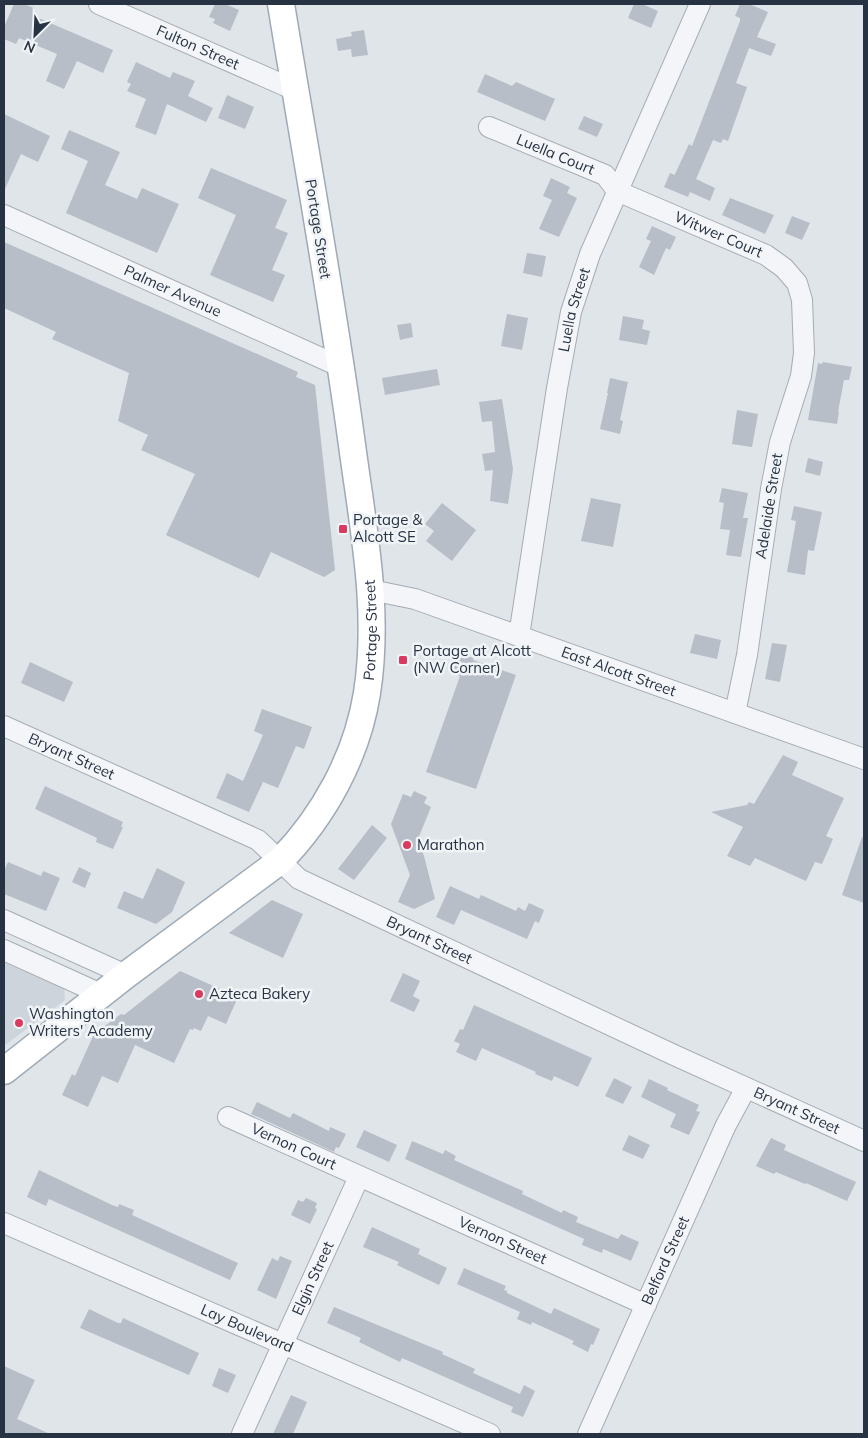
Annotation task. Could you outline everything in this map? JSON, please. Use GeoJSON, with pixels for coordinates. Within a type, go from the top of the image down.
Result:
{"type":"FeatureCollection","features":[{"type":"Feature","properties":{"kind":"main road","name":"Portage Street"},"geometry":{"type":"LineString","coordinates":[[4,1071],[126,975],[280,861],[296,844],[335,788],[348,758],[367,694],[373,637],[372,590],[341,367],[281,4]]}},
{"type":"Feature","properties":{"kind":"street","name":"Fulton Street"},"geometry":{"type":"LineString","coordinates":[[100,4],[295,90]]}},
{"type":"Feature","properties":{"kind":"street","name":"Luella Street"},"geometry":{"type":"LineString","coordinates":[[519,636],[557,388],[571,312],[590,254],[700,4]]}},
{"type":"Feature","properties":{"kind":"street","name":"Luella Court"},"geometry":{"type":"LineString","coordinates":[[489,127],[605,175],[617,191]]}},
{"type":"Feature","properties":{"kind":"street","name":"Witwer Court"},"geometry":{"type":"LineString","coordinates":[[617,191],[766,255],[784,268],[797,283],[802,300]]}},
{"type":"Feature","properties":{"kind":"street","name":"Palmer Avenue"},"geometry":{"type":"LineString","coordinates":[[4,215],[341,367]]}},
{"type":"Feature","properties":{"kind":"street","name":"Adelaide Street"},"geometry":{"type":"LineString","coordinates":[[735,714],[747,655],[771,489],[780,442],[801,376],[803,361],[802,300]]}},
{"type":"Feature","properties":{"kind":"street","name":"East Alcott Street"},"geometry":{"type":"LineString","coordinates":[[372,590],[415,599],[864,759]]}},
{"type":"Feature","properties":{"kind":"street","name":"Bryant Street"},"geometry":{"type":"LineString","coordinates":[[4,726],[258,840],[299,879],[746,1088],[864,1141]]}},
{"type":"Feature","properties":{"kind":"street"},"geometry":{"type":"LineString","coordinates":[[4,920],[126,975]]}},
{"type":"Feature","properties":{"kind":"street"},"geometry":{"type":"LineString","coordinates":[[4,950],[102,994]]}},
{"type":"Feature","properties":{"kind":"street","name":"Belford Street"},"geometry":{"type":"LineString","coordinates":[[588,1434],[726,1125],[746,1088]]}},
{"type":"Feature","properties":{"kind":"street","name":"Vernon Court"},"geometry":{"type":"LineString","coordinates":[[228,1117],[359,1177]]}},
{"type":"Feature","properties":{"kind":"street","name":"Vernon Street"},"geometry":{"type":"LineString","coordinates":[[359,1177],[646,1305]]}},
{"type":"Feature","properties":{"kind":"street","name":"Elgin Street"},"geometry":{"type":"LineString","coordinates":[[242,1434],[359,1177]]}},
{"type":"Feature","properties":{"kind":"street","name":"Lay Boulevard"},"geometry":{"type":"LineString","coordinates":[[4,1223],[490,1434]]}},
{"type":"Feature","properties":{"kind":"shaded area","name":"Washington Writers' Academy"},"geometry":{"type":"Polygon","coordinates":[[[4,962],[64,988],[65,1000],[4,1046],[4,962]]]}},
{"type":"Feature","properties":{"kind":"building"},"geometry":{"type":"Polygon","coordinates":[[[14,4],[24,4],[34,8],[33,10],[36,11],[34,16],[113,50],[103,73],[77,61],[64,89],[46,81],[57,54],[19,38],[16,44],[4,39],[4,27],[14,4]]]}},
{"type":"Feature","properties":{"kind":"building"},"geometry":{"type":"Polygon","coordinates":[[[215,4],[225,4],[239,10],[230,31],[213,23],[215,19],[209,17],[215,4]]]}},
{"type":"Feature","properties":{"kind":"building"},"geometry":{"type":"Polygon","coordinates":[[[634,4],[642,4],[658,11],[651,28],[628,18],[634,4]]]}},
{"type":"Feature","properties":{"kind":"building"},"geometry":{"type":"Polygon","coordinates":[[[740,4],[749,4],[768,12],[757,37],[776,44],[771,56],[749,48],[736,83],[747,87],[728,141],[723,139],[721,143],[713,140],[696,179],[715,188],[710,201],[690,192],[688,197],[664,187],[670,173],[675,175],[689,144],[692,146],[740,21],[740,18],[735,16],[740,4]]]}},
{"type":"Feature","properties":{"kind":"building"},"geometry":{"type":"Polygon","coordinates":[[[364,30],[368,55],[352,57],[351,49],[338,51],[336,39],[352,36],[351,32],[364,30]]]}},
{"type":"Feature","properties":{"kind":"building"},"geometry":{"type":"Polygon","coordinates":[[[136,62],[170,78],[173,72],[195,81],[188,96],[213,108],[206,122],[167,104],[156,135],[135,127],[146,99],[127,91],[131,84],[127,82],[136,62]]]}},
{"type":"Feature","properties":{"kind":"building"},"geometry":{"type":"Polygon","coordinates":[[[485,74],[512,86],[516,82],[555,99],[545,121],[477,92],[485,74]]]}},
{"type":"Feature","properties":{"kind":"building"},"geometry":{"type":"Polygon","coordinates":[[[227,95],[254,107],[245,129],[218,118],[227,95]]]}},
{"type":"Feature","properties":{"kind":"building"},"geometry":{"type":"Polygon","coordinates":[[[4,114],[50,136],[38,162],[21,154],[4,191],[4,114]]]}},
{"type":"Feature","properties":{"kind":"building"},"geometry":{"type":"Polygon","coordinates":[[[584,116],[603,124],[597,137],[578,129],[584,116]]]}},
{"type":"Feature","properties":{"kind":"building"},"geometry":{"type":"Polygon","coordinates":[[[69,130],[120,152],[105,185],[137,199],[142,188],[179,204],[157,253],[66,213],[88,161],[61,149],[69,130]]]}},
{"type":"Feature","properties":{"kind":"building"},"geometry":{"type":"Polygon","coordinates":[[[211,168],[287,200],[275,228],[288,233],[272,270],[285,275],[273,302],[210,275],[236,215],[198,198],[211,168]]]}},
{"type":"Feature","properties":{"kind":"building"},"geometry":{"type":"Polygon","coordinates":[[[551,178],[570,187],[567,193],[577,198],[559,237],[539,229],[552,200],[543,196],[551,178]]]}},
{"type":"Feature","properties":{"kind":"building"},"geometry":{"type":"Polygon","coordinates":[[[730,198],[774,215],[765,234],[722,215],[730,198]]]}},
{"type":"Feature","properties":{"kind":"building"},"geometry":{"type":"Polygon","coordinates":[[[792,216],[810,223],[802,240],[785,233],[792,216]]]}},
{"type":"Feature","properties":{"kind":"building"},"geometry":{"type":"Polygon","coordinates":[[[652,226],[676,237],[670,250],[666,248],[654,275],[639,267],[651,241],[646,239],[652,226]]]}},
{"type":"Feature","properties":{"kind":"building"},"geometry":{"type":"Polygon","coordinates":[[[4,242],[298,372],[296,377],[315,385],[335,570],[324,577],[271,552],[259,578],[166,535],[195,474],[141,450],[148,435],[118,421],[129,373],[52,339],[56,332],[4,308],[4,242]]]}},
{"type":"Feature","properties":{"kind":"building"},"geometry":{"type":"Polygon","coordinates":[[[527,253],[546,256],[542,277],[523,273],[527,253]]]}},
{"type":"Feature","properties":{"kind":"building"},"geometry":{"type":"Polygon","coordinates":[[[507,314],[528,318],[522,350],[501,346],[507,314]]]}},
{"type":"Feature","properties":{"kind":"building"},"geometry":{"type":"Polygon","coordinates":[[[623,316],[644,320],[642,329],[650,331],[647,345],[619,340],[623,316]]]}},
{"type":"Feature","properties":{"kind":"building"},"geometry":{"type":"Polygon","coordinates":[[[411,323],[413,337],[400,340],[397,325],[411,323]]]}},
{"type":"Feature","properties":{"kind":"building"},"geometry":{"type":"Polygon","coordinates":[[[823,362],[852,367],[849,380],[844,380],[837,424],[808,420],[818,363],[822,364],[823,362]]]}},
{"type":"Feature","properties":{"kind":"building"},"geometry":{"type":"Polygon","coordinates":[[[437,369],[440,385],[385,395],[382,378],[437,369]]]}},
{"type":"Feature","properties":{"kind":"building"},"geometry":{"type":"Polygon","coordinates":[[[610,378],[628,382],[620,420],[623,421],[620,434],[600,429],[610,378]]]}},
{"type":"Feature","properties":{"kind":"building"},"geometry":{"type":"Polygon","coordinates":[[[502,399],[513,469],[508,504],[490,501],[493,470],[485,471],[482,454],[495,452],[492,421],[482,422],[479,402],[502,399]]]}},
{"type":"Feature","properties":{"kind":"building"},"geometry":{"type":"Polygon","coordinates":[[[737,410],[758,414],[752,447],[732,444],[737,410]]]}},
{"type":"Feature","properties":{"kind":"building"},"geometry":{"type":"Polygon","coordinates":[[[808,458],[823,462],[820,476],[805,472],[808,458]]]}},
{"type":"Feature","properties":{"kind":"building"},"geometry":{"type":"Polygon","coordinates":[[[722,488],[748,493],[743,518],[748,518],[741,557],[726,555],[730,530],[720,529],[724,503],[719,502],[722,488]]]}},
{"type":"Feature","properties":{"kind":"building"},"geometry":{"type":"Polygon","coordinates":[[[591,498],[621,504],[613,547],[581,541],[591,498]]]}},
{"type":"Feature","properties":{"kind":"building"},"geometry":{"type":"Polygon","coordinates":[[[442,503],[476,530],[452,561],[426,541],[434,531],[425,524],[442,503]]]}},
{"type":"Feature","properties":{"kind":"building"},"geometry":{"type":"Polygon","coordinates":[[[794,506],[822,512],[814,551],[808,550],[805,575],[787,572],[796,521],[791,520],[794,506]]]}},
{"type":"Feature","properties":{"kind":"building"},"geometry":{"type":"Polygon","coordinates":[[[695,634],[721,640],[717,659],[690,653],[695,634]]]}},
{"type":"Feature","properties":{"kind":"building"},"geometry":{"type":"Polygon","coordinates":[[[772,643],[787,645],[780,682],[765,679],[772,643]]]}},
{"type":"Feature","properties":{"kind":"building"},"geometry":{"type":"Polygon","coordinates":[[[459,653],[516,675],[476,789],[426,772],[460,676],[452,673],[459,653]]]}},
{"type":"Feature","properties":{"kind":"building"},"geometry":{"type":"Polygon","coordinates":[[[30,662],[73,682],[64,702],[21,683],[30,662]]]}},
{"type":"Feature","properties":{"kind":"building"},"geometry":{"type":"Polygon","coordinates":[[[262,709],[312,727],[304,749],[296,746],[278,788],[263,782],[249,812],[216,798],[227,773],[243,781],[263,735],[254,731],[262,709]]]}},
{"type":"Feature","properties":{"kind":"building"},"geometry":{"type":"Polygon","coordinates":[[[783,755],[798,762],[792,775],[844,798],[826,836],[833,839],[822,864],[815,862],[806,881],[755,858],[750,866],[727,856],[743,827],[711,812],[747,805],[749,802],[754,804],[783,755]]]}},
{"type":"Feature","properties":{"kind":"building"},"geometry":{"type":"Polygon","coordinates":[[[45,786],[123,822],[121,827],[123,827],[113,849],[96,842],[97,838],[35,809],[45,786]]]}},
{"type":"Feature","properties":{"kind":"building"},"geometry":{"type":"Polygon","coordinates":[[[414,791],[427,797],[424,803],[431,807],[418,839],[435,899],[414,909],[398,902],[410,875],[391,824],[403,794],[411,797],[414,791]]]}},
{"type":"Feature","properties":{"kind":"building"},"geometry":{"type":"Polygon","coordinates":[[[372,825],[387,838],[354,880],[338,869],[372,825]]]}},
{"type":"Feature","properties":{"kind":"building"},"geometry":{"type":"Polygon","coordinates":[[[862,837],[864,837],[864,903],[842,895],[862,837]]]}},
{"type":"Feature","properties":{"kind":"building"},"geometry":{"type":"Polygon","coordinates":[[[8,862],[41,876],[43,871],[60,878],[46,911],[4,894],[4,871],[8,862]]]}},
{"type":"Feature","properties":{"kind":"building"},"geometry":{"type":"Polygon","coordinates":[[[79,867],[91,873],[85,888],[72,882],[79,867]]]}},
{"type":"Feature","properties":{"kind":"building"},"geometry":{"type":"Polygon","coordinates":[[[157,868],[185,882],[172,912],[156,924],[117,908],[124,891],[143,899],[157,868]]]}},
{"type":"Feature","properties":{"kind":"building"},"geometry":{"type":"Polygon","coordinates":[[[450,886],[479,899],[481,895],[516,911],[518,907],[525,911],[529,903],[544,910],[539,923],[535,921],[527,939],[461,910],[454,925],[436,917],[450,886]]]}},
{"type":"Feature","properties":{"kind":"building"},"geometry":{"type":"Polygon","coordinates":[[[272,900],[303,914],[283,958],[229,933],[272,900]]]}},
{"type":"Feature","properties":{"kind":"building"},"geometry":{"type":"Polygon","coordinates":[[[180,971],[238,997],[226,1024],[208,1016],[201,1031],[194,1028],[193,1030],[190,1029],[174,1063],[135,1045],[118,1083],[102,1076],[88,1107],[62,1095],[72,1074],[75,1076],[94,1034],[121,1014],[124,1015],[180,971]]]}},
{"type":"Feature","properties":{"kind":"building"},"geometry":{"type":"Polygon","coordinates":[[[403,973],[420,981],[413,996],[420,1000],[414,1012],[390,1001],[403,973]]]}},
{"type":"Feature","properties":{"kind":"building"},"geometry":{"type":"Polygon","coordinates":[[[474,1005],[592,1058],[578,1087],[554,1076],[552,1081],[482,1048],[476,1061],[456,1052],[460,1044],[454,1041],[460,1029],[463,1030],[474,1005]]]}},
{"type":"Feature","properties":{"kind":"building"},"geometry":{"type":"Polygon","coordinates":[[[614,1078],[632,1087],[623,1104],[605,1096],[614,1078]]]}},
{"type":"Feature","properties":{"kind":"building"},"geometry":{"type":"Polygon","coordinates":[[[649,1079],[699,1105],[696,1111],[700,1112],[689,1135],[670,1127],[676,1114],[641,1097],[649,1079]]]}},
{"type":"Feature","properties":{"kind":"building"},"geometry":{"type":"Polygon","coordinates":[[[257,1102],[290,1118],[293,1113],[329,1131],[330,1127],[346,1134],[339,1148],[336,1147],[334,1152],[251,1114],[257,1102]]]}},
{"type":"Feature","properties":{"kind":"building"},"geometry":{"type":"Polygon","coordinates":[[[364,1130],[397,1145],[389,1162],[356,1147],[364,1130]]]}},
{"type":"Feature","properties":{"kind":"building"},"geometry":{"type":"Polygon","coordinates":[[[629,1135],[650,1145],[643,1159],[622,1150],[629,1135]]]}},
{"type":"Feature","properties":{"kind":"building"},"geometry":{"type":"Polygon","coordinates":[[[771,1138],[786,1145],[784,1150],[856,1182],[847,1201],[806,1183],[776,1172],[774,1174],[756,1166],[771,1138]]]}},
{"type":"Feature","properties":{"kind":"building"},"geometry":{"type":"Polygon","coordinates":[[[412,1141],[443,1154],[445,1150],[456,1156],[454,1160],[523,1191],[522,1194],[562,1213],[563,1210],[578,1217],[576,1222],[618,1239],[621,1234],[639,1242],[631,1261],[603,1249],[602,1253],[582,1245],[584,1239],[405,1159],[412,1141]]]}},
{"type":"Feature","properties":{"kind":"building"},"geometry":{"type":"Polygon","coordinates":[[[39,1170],[112,1205],[118,1207],[119,1204],[134,1210],[132,1215],[238,1263],[230,1280],[49,1199],[46,1206],[27,1197],[39,1170]]]}},
{"type":"Feature","properties":{"kind":"building"},"geometry":{"type":"Polygon","coordinates":[[[306,1198],[317,1203],[315,1208],[317,1209],[310,1224],[291,1215],[298,1200],[303,1202],[306,1198]]]}},
{"type":"Feature","properties":{"kind":"building"},"geometry":{"type":"Polygon","coordinates":[[[372,1227],[420,1249],[418,1254],[447,1268],[439,1285],[397,1265],[399,1262],[363,1247],[372,1227]]]}},
{"type":"Feature","properties":{"kind":"building"},"geometry":{"type":"Polygon","coordinates":[[[280,1256],[292,1261],[276,1299],[257,1290],[272,1258],[278,1261],[280,1256]]]}},
{"type":"Feature","properties":{"kind":"building"},"geometry":{"type":"Polygon","coordinates":[[[464,1268],[506,1286],[504,1290],[507,1293],[551,1314],[554,1308],[600,1329],[593,1345],[591,1344],[588,1352],[572,1344],[574,1341],[532,1322],[531,1325],[517,1319],[520,1312],[457,1284],[464,1268]]]}},
{"type":"Feature","properties":{"kind":"building"},"geometry":{"type":"Polygon","coordinates":[[[334,1307],[443,1352],[442,1354],[475,1369],[473,1373],[520,1394],[524,1385],[535,1391],[523,1417],[511,1412],[513,1407],[402,1358],[400,1362],[359,1342],[361,1338],[327,1323],[334,1307]]]}},
{"type":"Feature","properties":{"kind":"building"},"geometry":{"type":"Polygon","coordinates":[[[89,1309],[118,1323],[121,1323],[123,1318],[199,1353],[189,1375],[80,1328],[89,1309]]]}},
{"type":"Feature","properties":{"kind":"building"},"geometry":{"type":"Polygon","coordinates":[[[4,1366],[35,1380],[17,1419],[50,1434],[4,1434],[4,1366]]]}},
{"type":"Feature","properties":{"kind":"building"},"geometry":{"type":"Polygon","coordinates":[[[219,1368],[236,1375],[228,1393],[212,1386],[219,1368]]]}},
{"type":"Feature","properties":{"kind":"building"},"geometry":{"type":"Polygon","coordinates":[[[291,1395],[307,1402],[293,1434],[273,1434],[291,1395]]]}},
{"type":"Feature","properties":{"kind":"place","name":"Portage & Alcott SE"},"geometry":{"type":"Point","coordinates":[343,529]}},
{"type":"Feature","properties":{"kind":"place","name":"Portage at Alcott (NW Corner)"},"geometry":{"type":"Point","coordinates":[403,660]}},
{"type":"Feature","properties":{"kind":"place","name":"Marathon"},"geometry":{"type":"Point","coordinates":[407,845]}},
{"type":"Feature","properties":{"kind":"place","name":"Azteca Bakery"},"geometry":{"type":"Point","coordinates":[199,994]}},
{"type":"Feature","properties":{"kind":"place","name":"Washington Writers' Academy"},"geometry":{"type":"Point","coordinates":[19,1023]}}]}
